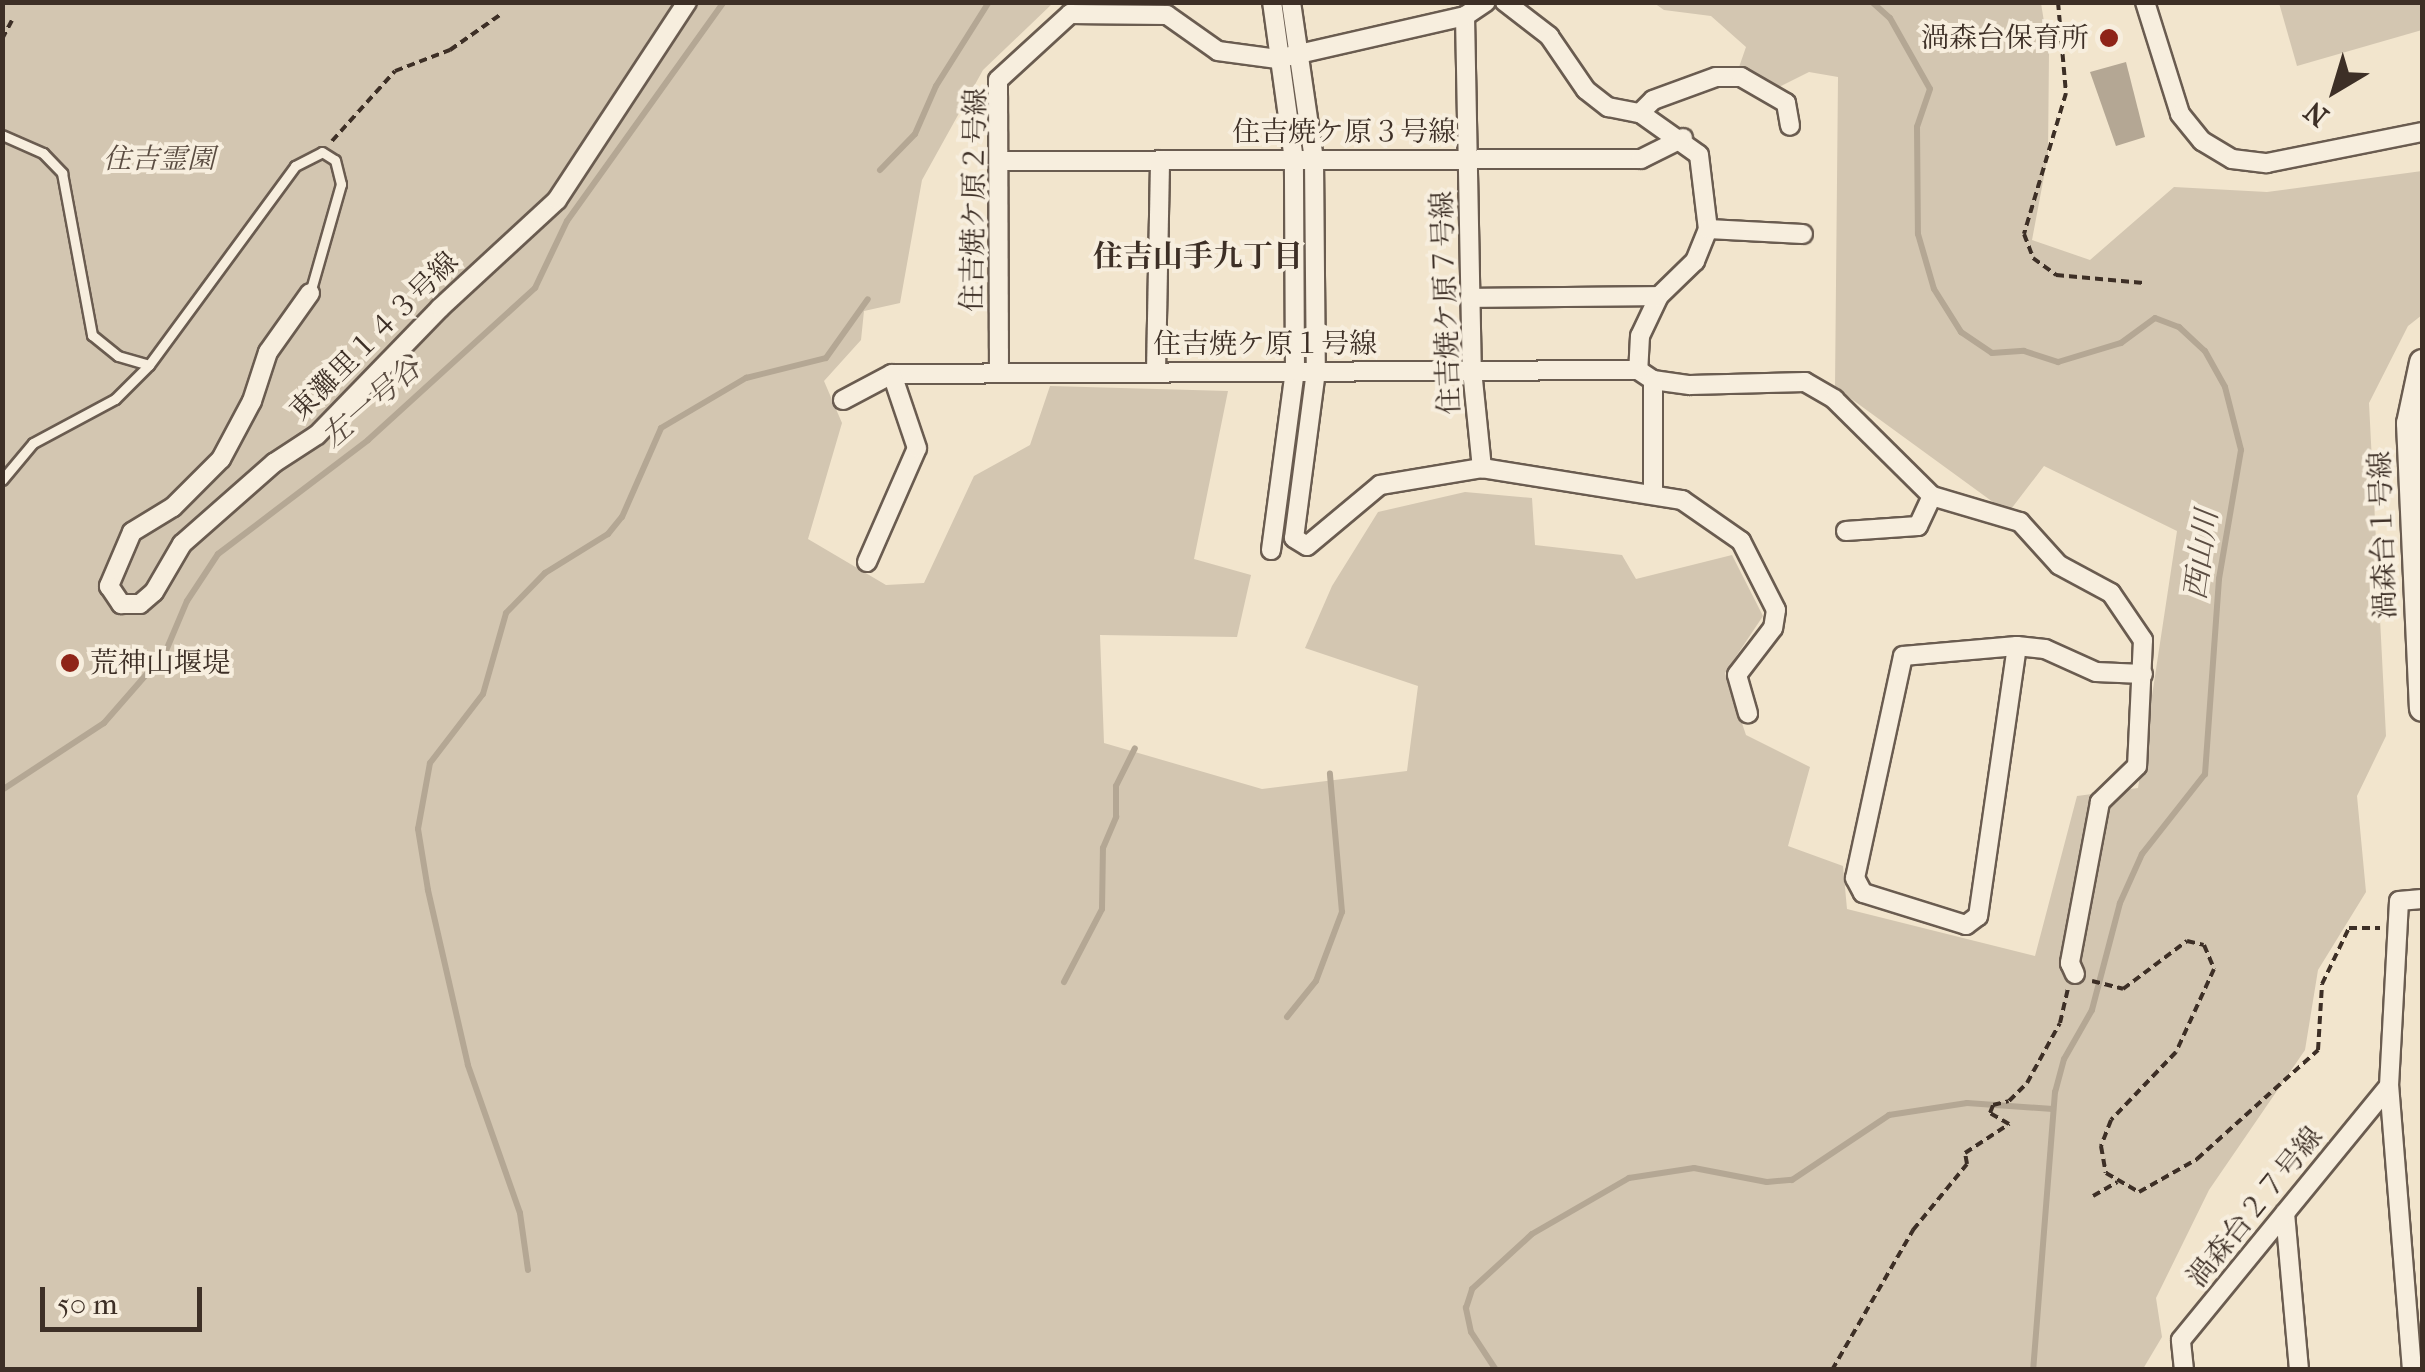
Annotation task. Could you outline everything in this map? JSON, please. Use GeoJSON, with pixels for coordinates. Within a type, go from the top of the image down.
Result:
{"type":"FeatureCollection","features":[{"type":"Feature","properties":{"kind":"street","name":"東灘里１４３号線"},"geometry":{"type":"LineString","coordinates":[[310,293],[268,352],[252,401],[221,459],[173,508],[132,532],[109,586],[121,604],[140,604],[154,592],[182,544],[274,463],[318,436],[440,308],[557,200],[688,2]]}},
{"type":"Feature","properties":{"kind":"street"},"geometry":{"type":"LineString","coordinates":[[1272,2],[1277,58],[1287,81],[1294,160],[1295,371],[1272,550]]}},
{"type":"Feature","properties":{"kind":"street"},"geometry":{"type":"LineString","coordinates":[[1291,2],[1302,53],[1314,160],[1316,371],[1294,538],[1308,546],[1380,485],[1482,468],[1653,492],[1705,512],[1741,540],[1762,575],[1776,610],[1772,628],[1737,674],[1748,713]]}},
{"type":"Feature","properties":{"kind":"street","name":"住吉焼ケ原２号線"},"geometry":{"type":"LineString","coordinates":[[999,373],[998,80],[1070,14],[1168,16],[1218,51],[1277,58],[1465,16],[1486,2]]}},
{"type":"Feature","properties":{"kind":"street"},"geometry":{"type":"LineString","coordinates":[[1506,2],[1549,36],[1586,90],[1608,106],[1640,114],[1683,138],[1700,155],[1708,229],[1696,261],[1660,296],[1640,336],[1653,492]]}},
{"type":"Feature","properties":{"kind":"street"},"geometry":{"type":"LineString","coordinates":[[2145,2],[2180,114],[2202,141],[2232,159],[2268,163],[2422,132]]}},
{"type":"Feature","properties":{"kind":"street","name":"住吉焼ケ原７号線"},"geometry":{"type":"LineString","coordinates":[[1465,16],[1472,370],[1482,468]]}},
{"type":"Feature","properties":{"kind":"street"},"geometry":{"type":"LineString","coordinates":[[1640,114],[1653,100],[1716,77],[1741,77],[1786,103],[1790,126]]}},
{"type":"Feature","properties":{"kind":"street","name":"住吉焼ケ原３号線"},"geometry":{"type":"LineString","coordinates":[[1000,161],[1641,159],[1683,138]]}},
{"type":"Feature","properties":{"kind":"street"},"geometry":{"type":"LineString","coordinates":[[1156,372],[1160,160]]}},
{"type":"Feature","properties":{"kind":"street"},"geometry":{"type":"LineString","coordinates":[[1708,229],[1803,234]]}},
{"type":"Feature","properties":{"kind":"street"},"geometry":{"type":"LineString","coordinates":[[1470,298],[1660,296]]}},
{"type":"Feature","properties":{"kind":"street","name":"渦森台１号線"},"geometry":{"type":"LineString","coordinates":[[2422,362],[2416,423],[2422,708]]}},
{"type":"Feature","properties":{"kind":"street","name":"住吉焼ケ原１号線"},"geometry":{"type":"LineString","coordinates":[[843,400],[892,374],[1472,370],[1806,382],[1834,399],[1932,496]]}},
{"type":"Feature","properties":{"kind":"street"},"geometry":{"type":"LineString","coordinates":[[867,562],[917,448],[892,374]]}},
{"type":"Feature","properties":{"kind":"street"},"geometry":{"type":"LineString","coordinates":[[1846,532],[1918,526],[1932,496],[2020,522],[2059,564],[2110,593],[2143,640],[2137,766],[2100,802],[2070,963],[2080,976]]}},
{"type":"Feature","properties":{"kind":"street"},"geometry":{"type":"LineString","coordinates":[[2017,646],[1978,916],[1966,924],[1863,893],[1855,878],[1902,656],[2017,646],[2045,649],[2096,672],[2143,674]]}},
{"type":"Feature","properties":{"kind":"street"},"geometry":{"type":"LineString","coordinates":[[2412,1370],[2390,1086],[2399,901],[2422,898]]}},
{"type":"Feature","properties":{"kind":"street","name":"渦森台２７号線"},"geometry":{"type":"LineString","coordinates":[[2184,1370],[2181,1340],[2390,1086]]}},
{"type":"Feature","properties":{"kind":"street"},"geometry":{"type":"LineString","coordinates":[[2285,1213],[2299,1370]]}},
{"type":"Feature","properties":{"kind":"lane"},"geometry":{"type":"LineString","coordinates":[[2,135],[43,152],[62,173],[92,336],[118,356],[148,365]]}},
{"type":"Feature","properties":{"kind":"lane"},"geometry":{"type":"LineString","coordinates":[[2,480],[33,443],[116,400],[186,322],[296,166],[322,152],[335,160],[341,184],[310,293]]}},
{"type":"Feature","properties":{"kind":"path"},"geometry":{"type":"LineString","coordinates":[[2058,2],[2066,93],[2024,234],[2033,258],[2056,275],[2144,284]]}},
{"type":"Feature","properties":{"kind":"path"},"geometry":{"type":"LineString","coordinates":[[322,152],[395,71],[450,50],[501,14]]}},
{"type":"Feature","properties":{"kind":"path"},"geometry":{"type":"LineString","coordinates":[[2,39],[12,20]]}},
{"type":"Feature","properties":{"kind":"path"},"geometry":{"type":"LineString","coordinates":[[1832,1370],[1913,1230],[1966,1164],[1965,1152],[2009,1124],[1990,1112],[1993,1104],[2009,1101],[2027,1083],[2080,976],[2122,989],[2187,941],[2204,945],[2214,970],[2176,1052],[2111,1120],[2101,1146],[2106,1173],[2139,1192],[2164,1181],[2318,1050],[2322,984],[2349,928],[2395,928]]}},
{"type":"Feature","properties":{"kind":"path"},"geometry":{"type":"LineString","coordinates":[[2094,1196],[2117,1182]]}},
{"type":"Feature","properties":{"kind":"green space","name":"住吉霊園"},"geometry":{"type":"Polygon","coordinates":[[[3,3],[1053,3],[983,70],[922,180],[900,303],[864,311],[861,340],[824,381],[842,423],[808,539],[886,585],[924,583],[974,476],[1030,445],[1050,386],[1228,391],[1194,559],[1251,575],[1237,637],[1100,635],[1104,743],[1262,789],[1407,771],[1418,686],[1305,648],[1332,586],[1378,512],[1465,492],[1532,498],[1535,545],[1622,555],[1636,579],[1732,555],[1763,616],[1725,673],[1746,735],[1810,767],[1788,846],[1843,866],[1847,909],[2035,956],[2077,796],[2138,788],[2177,531],[2044,466],[2008,513],[1835,387],[1838,77],[1809,72],[1777,88],[1738,70],[1746,47],[1711,16],[1664,10],[1654,3],[2041,3],[2049,53],[2048,155],[2032,240],[2090,260],[2174,187],[2267,192],[2422,171],[2422,315],[2408,326],[2369,403],[2386,736],[2357,796],[2366,892],[2318,970],[2305,1050],[2209,1190],[2156,1298],[2162,1337],[2143,1369],[3,1370],[3,3]]]}},
{"type":"Feature","properties":{"kind":"green space"},"geometry":{"type":"Polygon","coordinates":[[[2279,3],[2422,3],[2422,30],[2297,66],[2279,3]]]}},
{"type":"Feature","properties":{"kind":"shaded area"},"geometry":{"type":"Polygon","coordinates":[[[2126,62],[2145,137],[2116,146],[2090,72],[2126,62]]]}},
{"type":"Feature","properties":{"kind":"waterway","name":"左一号谷"},"geometry":{"type":"LineString","coordinates":[[2,790],[104,723],[165,653],[187,601],[218,554],[368,440],[535,288],[567,221],[724,2]]}},
{"type":"Feature","properties":{"kind":"waterway"},"geometry":{"type":"LineString","coordinates":[[880,170],[915,134],[936,86],[989,2]]}},
{"type":"Feature","properties":{"kind":"waterway","name":"西山川"},"geometry":{"type":"LineString","coordinates":[[1872,2],[1890,18],[1930,89],[1917,127],[1918,234],[1934,289],[1961,332],[1992,353],[2024,351],[2058,362],[2121,343],[2155,318],[2179,327],[2205,351],[2225,387],[2241,450],[2219,579],[2205,774],[2142,854],[2120,903],[2092,1010],[2064,1059],[2055,1092],[2033,1370]]}},
{"type":"Feature","properties":{"kind":"waterway"},"geometry":{"type":"LineString","coordinates":[[528,1270],[520,1213],[468,1065],[428,890],[418,829],[430,763],[483,694],[506,613],[545,573],[608,534],[622,517],[661,428],[746,378],[826,358],[868,299]]}},
{"type":"Feature","properties":{"kind":"waterway"},"geometry":{"type":"LineString","coordinates":[[1064,982],[1102,909],[1103,848],[1116,817],[1116,786],[1135,748]]}},
{"type":"Feature","properties":{"kind":"waterway"},"geometry":{"type":"LineString","coordinates":[[1287,1017],[1316,981],[1342,912],[1330,774]]}},
{"type":"Feature","properties":{"kind":"waterway"},"geometry":{"type":"LineString","coordinates":[[1496,1370],[1471,1332],[1466,1308],[1472,1289],[1532,1234],[1629,1178],[1694,1168],[1767,1182],[1792,1180],[1889,1115],[1967,1103],[2053,1109]]}},
{"type":"Feature","properties":{"kind":"place","name":"渦森台保育所"},"geometry":{"type":"Point","coordinates":[2109,38]}},
{"type":"Feature","properties":{"kind":"place","name":"荒神山堰堤"},"geometry":{"type":"Point","coordinates":[70,663]}},
{"type":"Feature","properties":{"kind":"district","name":"住吉山手九丁目"},"geometry":{"type":"Point","coordinates":[1198,257]}}]}
